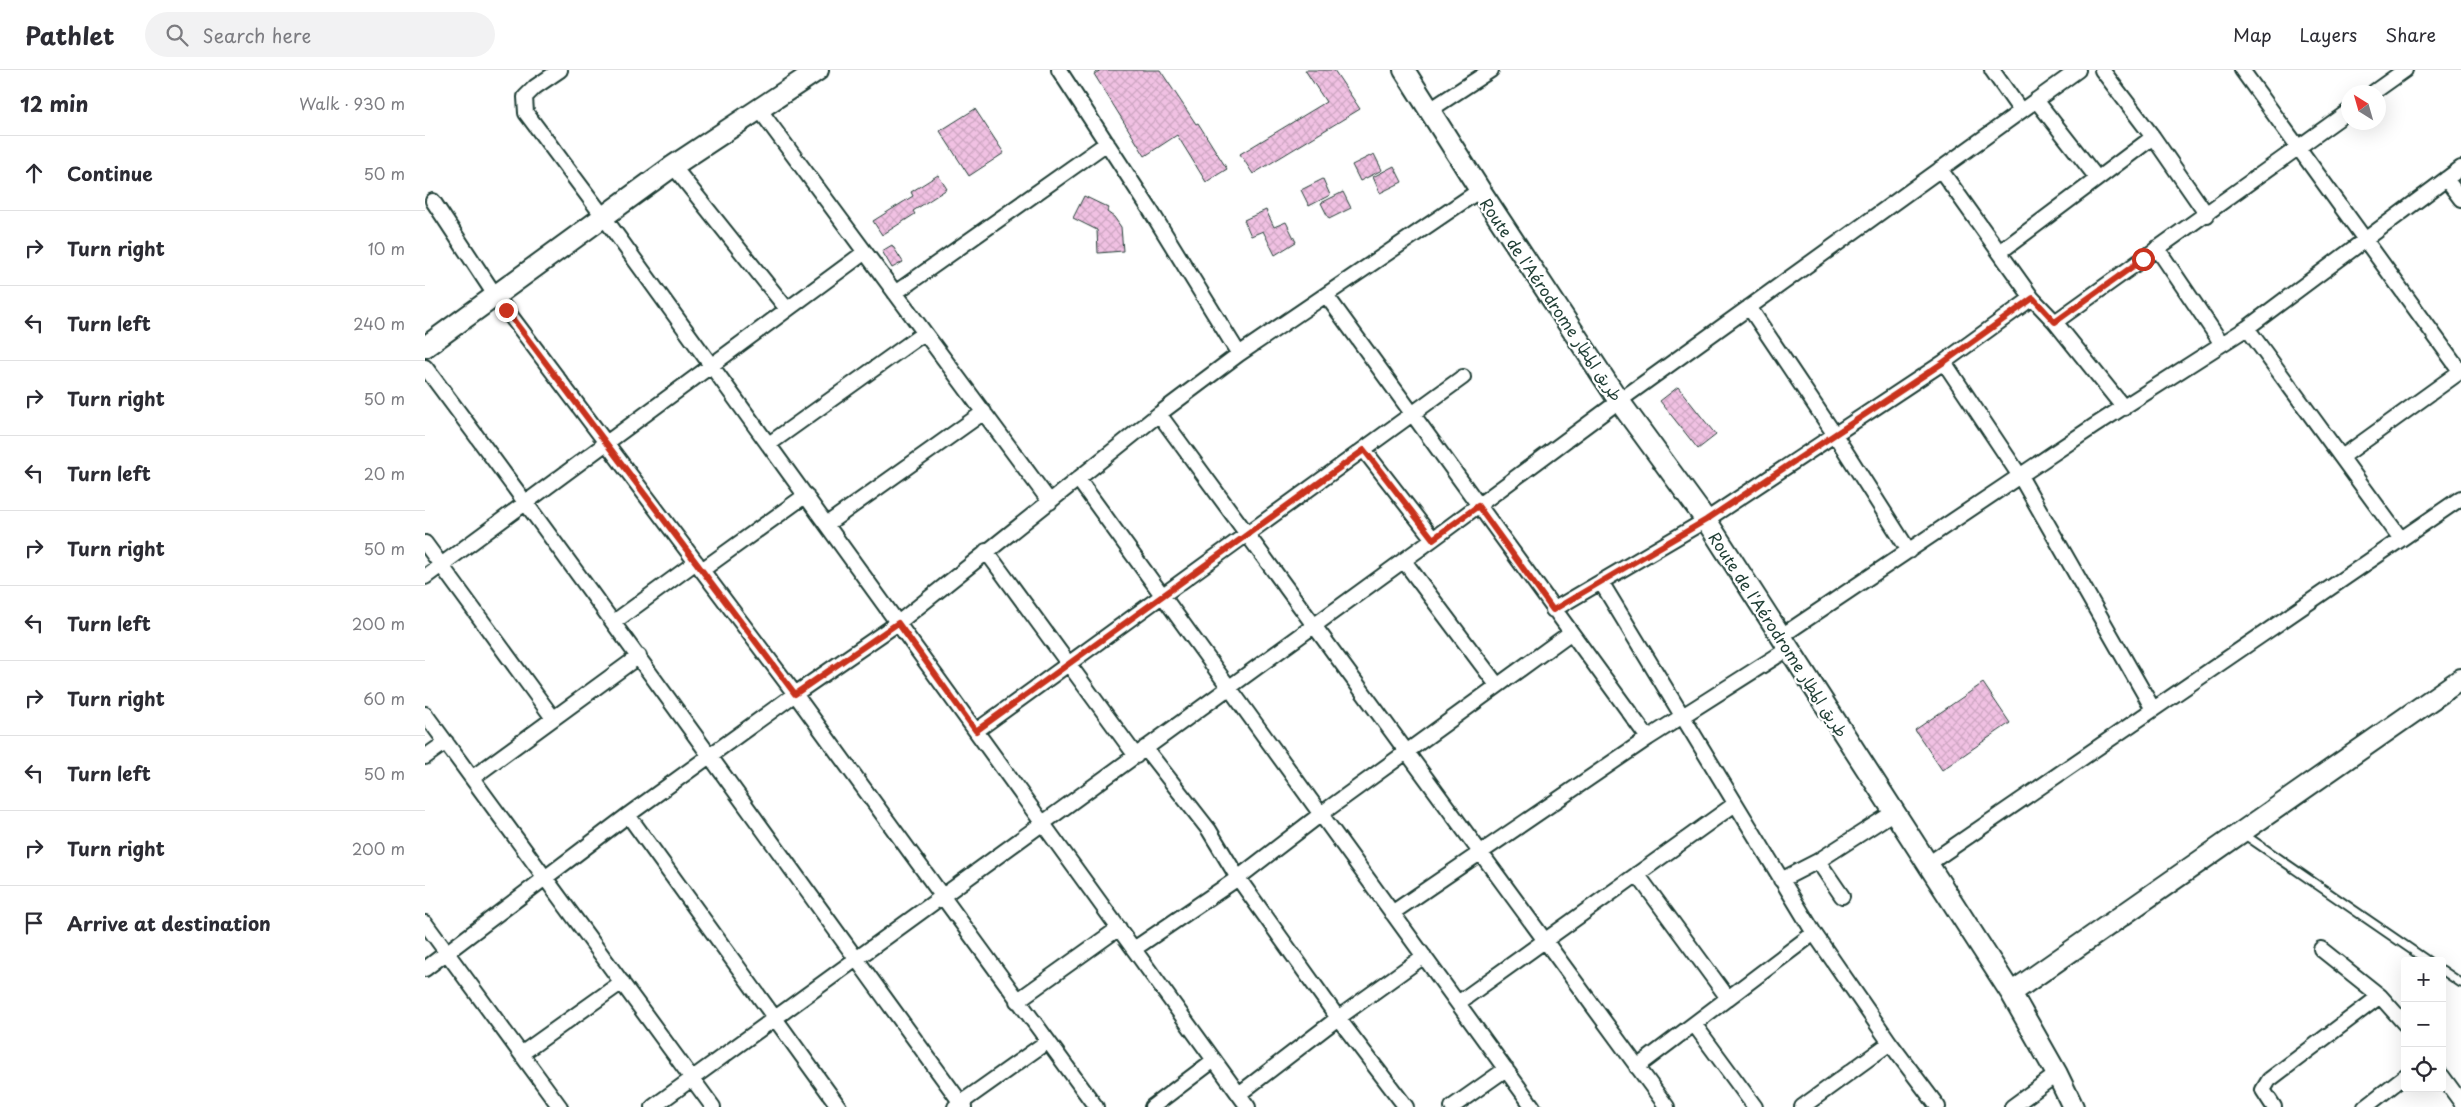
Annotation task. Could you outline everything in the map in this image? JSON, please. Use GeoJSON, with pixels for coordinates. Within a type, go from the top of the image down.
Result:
{"type":"FeatureCollection","features":[{"type":"Feature","properties":{"kind":"street"},"geometry":{"type":"LineString","coordinates":[[561,70],[535,87],[525,98],[526,112],[769,444],[1248,1107]]}},
{"type":"Feature","properties":{"kind":"street"},"geometry":{"type":"LineString","coordinates":[[425,347],[673,166],[818,70]]}},
{"type":"Feature","properties":{"kind":"street"},"geometry":{"type":"LineString","coordinates":[[1059,70],[1239,354]]}},
{"type":"Feature","properties":{"kind":"street","name":"Route de l'Aérodrome طريق المطار"},"geometry":{"type":"LineString","coordinates":[[1405,70],[1479,190],[1619,401],[1706,520],[1784,644],[1928,864],[2011,993],[2057,1074],[2073,1107]]}},
{"type":"Feature","properties":{"kind":"street"},"geometry":{"type":"LineString","coordinates":[[1431,110],[1491,70]]}},
{"type":"Feature","properties":{"kind":"street"},"geometry":{"type":"LineString","coordinates":[[1992,70],[2021,111]]}},
{"type":"Feature","properties":{"kind":"street"},"geometry":{"type":"LineString","coordinates":[[653,1107],[1433,539],[1619,401],[2079,70]]}},
{"type":"Feature","properties":{"kind":"street"},"geometry":{"type":"LineString","coordinates":[[2102,70],[2153,137],[2207,215]]}},
{"type":"Feature","properties":{"kind":"street"},"geometry":{"type":"LineString","coordinates":[[2243,70],[2461,371],[2341,457]]}},
{"type":"Feature","properties":{"kind":"street"},"geometry":{"type":"LineString","coordinates":[[2385,85],[2405,70]]}},
{"type":"Feature","properties":{"kind":"street"},"geometry":{"type":"LineString","coordinates":[[2036,100],[2097,178]]}},
{"type":"Feature","properties":{"kind":"street"},"geometry":{"type":"LineString","coordinates":[[759,109],[1050,502]]}},
{"type":"Feature","properties":{"kind":"street"},"geometry":{"type":"LineString","coordinates":[[2055,322],[2157,248],[2207,215],[2341,117]]}},
{"type":"Feature","properties":{"kind":"street"},"geometry":{"type":"LineString","coordinates":[[2000,252],[2153,137]]}},
{"type":"Feature","properties":{"kind":"street"},"geometry":{"type":"LineString","coordinates":[[895,293],[1107,143]]}},
{"type":"Feature","properties":{"kind":"street"},"geometry":{"type":"LineString","coordinates":[[673,166],[787,309]]}},
{"type":"Feature","properties":{"kind":"street"},"geometry":{"type":"LineString","coordinates":[[1392,913],[1682,716],[1784,644],[1909,551],[2247,328],[2461,168]]}},
{"type":"Feature","properties":{"kind":"street"},"geometry":{"type":"LineString","coordinates":[[1940,170],[2033,298],[2055,322],[2124,408]]}},
{"type":"Feature","properties":{"kind":"street"},"geometry":{"type":"LineString","coordinates":[[2446,179],[2461,199]]}},
{"type":"Feature","properties":{"kind":"street"},"geometry":{"type":"LineString","coordinates":[[425,969],[628,815],[795,694],[898,623],[1159,414],[1239,354],[1479,190]]}},
{"type":"Feature","properties":{"kind":"street"},"geometry":{"type":"LineString","coordinates":[[433,201],[495,295],[795,694],[1096,1107]]}},
{"type":"Feature","properties":{"kind":"street"},"geometry":{"type":"LineString","coordinates":[[2157,248],[2222,344]]}},
{"type":"Feature","properties":{"kind":"street"},"geometry":{"type":"LineString","coordinates":[[425,577],[865,252]]}},
{"type":"Feature","properties":{"kind":"street"},"geometry":{"type":"LineString","coordinates":[[1326,294],[1569,633],[1648,738]]}},
{"type":"Feature","properties":{"kind":"street"},"geometry":{"type":"LineString","coordinates":[[1553,610],[1706,520],[1944,362],[2033,298]]}},
{"type":"Feature","properties":{"kind":"street"},"geometry":{"type":"LineString","coordinates":[[1749,307],[1835,435],[1909,551]]}},
{"type":"Feature","properties":{"kind":"street"},"geometry":{"type":"LineString","coordinates":[[2247,328],[2401,539]]}},
{"type":"Feature","properties":{"kind":"street"},"geometry":{"type":"LineString","coordinates":[[769,444],[924,333]]}},
{"type":"Feature","properties":{"kind":"street"},"geometry":{"type":"LineString","coordinates":[[1944,362],[2020,476],[2153,709]]}},
{"type":"Feature","properties":{"kind":"street"},"geometry":{"type":"LineString","coordinates":[[425,367],[527,502],[711,755],[960,1106],[1048,1041]]}},
{"type":"Feature","properties":{"kind":"street"},"geometry":{"type":"LineString","coordinates":[[976,731],[1163,597],[1463,377]]}},
{"type":"Feature","properties":{"kind":"street"},"geometry":{"type":"LineString","coordinates":[[827,524],[984,412]]}},
{"type":"Feature","properties":{"kind":"street"},"geometry":{"type":"LineString","coordinates":[[1159,414],[1667,1107]]}},
{"type":"Feature","properties":{"kind":"street"},"geometry":{"type":"LineString","coordinates":[[1364,450],[1433,539]]}},
{"type":"Feature","properties":{"kind":"street"},"geometry":{"type":"LineString","coordinates":[[1078,479],[1533,1107]]}},
{"type":"Feature","properties":{"kind":"street"},"geometry":{"type":"LineString","coordinates":[[614,622],[806,495]]}},
{"type":"Feature","properties":{"kind":"street"},"geometry":{"type":"LineString","coordinates":[[1928,864],[2461,498]]}},
{"type":"Feature","properties":{"kind":"street"},"geometry":{"type":"LineString","coordinates":[[425,543],[553,718]]}},
{"type":"Feature","properties":{"kind":"street"},"geometry":{"type":"LineString","coordinates":[[986,551],[1069,665],[1209,830],[1238,878],[1338,1018],[1406,1107]]}},
{"type":"Feature","properties":{"kind":"street"},"geometry":{"type":"LineString","coordinates":[[1404,560],[1497,685]]}},
{"type":"Feature","properties":{"kind":"street"},"geometry":{"type":"LineString","coordinates":[[1601,582],[1814,933],[1890,1043],[1938,1107]]}},
{"type":"Feature","properties":{"kind":"street"},"geometry":{"type":"LineString","coordinates":[[1134,949],[1238,878],[1321,814],[1569,633]]}},
{"type":"Feature","properties":{"kind":"street"},"geometry":{"type":"LineString","coordinates":[[472,778],[639,656]]}},
{"type":"Feature","properties":{"kind":"street"},"geometry":{"type":"LineString","coordinates":[[2011,993],[2461,679]]}},
{"type":"Feature","properties":{"kind":"street"},"geometry":{"type":"LineString","coordinates":[[425,714],[713,1107]]}},
{"type":"Feature","properties":{"kind":"street"},"geometry":{"type":"LineString","coordinates":[[425,757],[445,742]]}},
{"type":"Feature","properties":{"kind":"street"},"geometry":{"type":"LineString","coordinates":[[1457,1003],[1735,804]]}},
{"type":"Feature","properties":{"kind":"street"},"geometry":{"type":"LineString","coordinates":[[1781,880],[1818,861],[1894,812]]}},
{"type":"Feature","properties":{"kind":"street"},"geometry":{"type":"LineString","coordinates":[[628,815],[839,1107]]}},
{"type":"Feature","properties":{"kind":"street"},"geometry":{"type":"LineString","coordinates":[[1818,861],[1842,896]]}},
{"type":"Feature","properties":{"kind":"street"},"geometry":{"type":"LineString","coordinates":[[1637,874],[1728,998]]}},
{"type":"Feature","properties":{"kind":"street"},"geometry":{"type":"LineString","coordinates":[[425,923],[560,1107]]}},
{"type":"Feature","properties":{"kind":"street"},"geometry":{"type":"LineString","coordinates":[[1017,1001],[1119,928]]}},
{"type":"Feature","properties":{"kind":"street"},"geometry":{"type":"LineString","coordinates":[[1637,1066],[1814,933]]}},
{"type":"Feature","properties":{"kind":"street"},"geometry":{"type":"LineString","coordinates":[[2321,949],[2380,996],[2401,1020]]}},
{"type":"Feature","properties":{"kind":"street"},"geometry":{"type":"LineString","coordinates":[[1239,1094],[1338,1018],[1424,956]]}},
{"type":"Feature","properties":{"kind":"street"},"geometry":{"type":"LineString","coordinates":[[521,1054],[622,982]]}},
{"type":"Feature","properties":{"kind":"street"},"geometry":{"type":"LineString","coordinates":[[2274,1107],[2263,1090],[2269,1080],[2380,996]]}},
{"type":"Feature","properties":{"kind":"street"},"geometry":{"type":"LineString","coordinates":[[1694,1024],[1755,1107]]}},
{"type":"Feature","properties":{"kind":"street"},"geometry":{"type":"LineString","coordinates":[[1802,1107],[1890,1043]]}},
{"type":"Feature","properties":{"kind":"street"},"geometry":{"type":"LineString","coordinates":[[1152,1107],[1214,1060]]}},
{"type":"Feature","properties":{"kind":"street"},"geometry":{"type":"LineString","coordinates":[[1452,1107],[1506,1069]]}},
{"type":"Feature","properties":{"kind":"street"},"geometry":{"type":"LineString","coordinates":[[2012,1107],[2057,1074]]}},
{"type":"Feature","properties":{"kind":"street"},"geometry":{"type":"LineString","coordinates":[[2365,1107],[2401,1079]]}},
{"type":"Feature","properties":{"kind":"street"},"geometry":{"type":"LineString","coordinates":[[2446,1081],[2461,1102]]}},
{"type":"Feature","properties":{"kind":"lane"},"geometry":{"type":"LineString","coordinates":[[2242,833],[2422,957]]}},
{"type":"Feature","properties":{"kind":"lane"},"geometry":{"type":"LineString","coordinates":[[2446,973],[2461,983]]}},
{"type":"Feature","properties":{"kind":"building"},"geometry":{"type":"Polygon","coordinates":[[[1101,70],[1160,70],[1196,124],[1198,123],[1227,169],[1206,182],[1177,135],[1145,156],[1094,74],[1101,70]]]}},
{"type":"Feature","properties":{"kind":"building"},"geometry":{"type":"Polygon","coordinates":[[[1305,70],[1334,70],[1360,109],[1253,174],[1240,154],[1326,102],[1305,70]]]}},
{"type":"Feature","properties":{"kind":"building"},"geometry":{"type":"Polygon","coordinates":[[[975,109],[1004,153],[969,176],[940,131],[975,109]]]}},
{"type":"Feature","properties":{"kind":"building"},"geometry":{"type":"Polygon","coordinates":[[[1374,154],[1382,170],[1360,181],[1352,165],[1374,154]]]}},
{"type":"Feature","properties":{"kind":"building"},"geometry":{"type":"Polygon","coordinates":[[[1394,166],[1402,182],[1380,193],[1373,177],[1394,166]]]}},
{"type":"Feature","properties":{"kind":"building"},"geometry":{"type":"Polygon","coordinates":[[[938,175],[947,189],[913,211],[915,214],[882,235],[873,221],[913,196],[911,192],[938,175]]]}},
{"type":"Feature","properties":{"kind":"building"},"geometry":{"type":"Polygon","coordinates":[[[1323,179],[1330,195],[1309,206],[1301,190],[1323,179]]]}},
{"type":"Feature","properties":{"kind":"building"},"geometry":{"type":"Polygon","coordinates":[[[1343,192],[1351,208],[1329,219],[1321,203],[1343,192]]]}},
{"type":"Feature","properties":{"kind":"building"},"geometry":{"type":"Polygon","coordinates":[[[1084,196],[1109,208],[1107,212],[1114,217],[1121,227],[1123,251],[1098,253],[1097,230],[1073,218],[1084,196]]]}},
{"type":"Feature","properties":{"kind":"building"},"geometry":{"type":"Polygon","coordinates":[[[1266,210],[1274,227],[1286,222],[1296,242],[1275,255],[1263,231],[1251,236],[1244,220],[1266,210]]]}},
{"type":"Feature","properties":{"kind":"building"},"geometry":{"type":"Polygon","coordinates":[[[892,245],[903,262],[892,268],[882,251],[892,245]]]}},
{"type":"Feature","properties":{"kind":"building"},"geometry":{"type":"Polygon","coordinates":[[[1678,387],[1716,435],[1698,449],[1660,401],[1678,387]]]}},
{"type":"Feature","properties":{"kind":"building"},"geometry":{"type":"Polygon","coordinates":[[[1983,683],[2010,723],[1942,770],[1915,730],[1983,683]]]}},
{"type":"Feature","properties":{"kind":"route"},"geometry":{"type":"LineString","coordinates":[[506,310],[795,694],[898,623],[976,731],[1364,450],[1433,539],[1478,506],[1553,610],[1706,520],[1944,362],[2033,298],[2055,322],[2143,259]]}}]}
